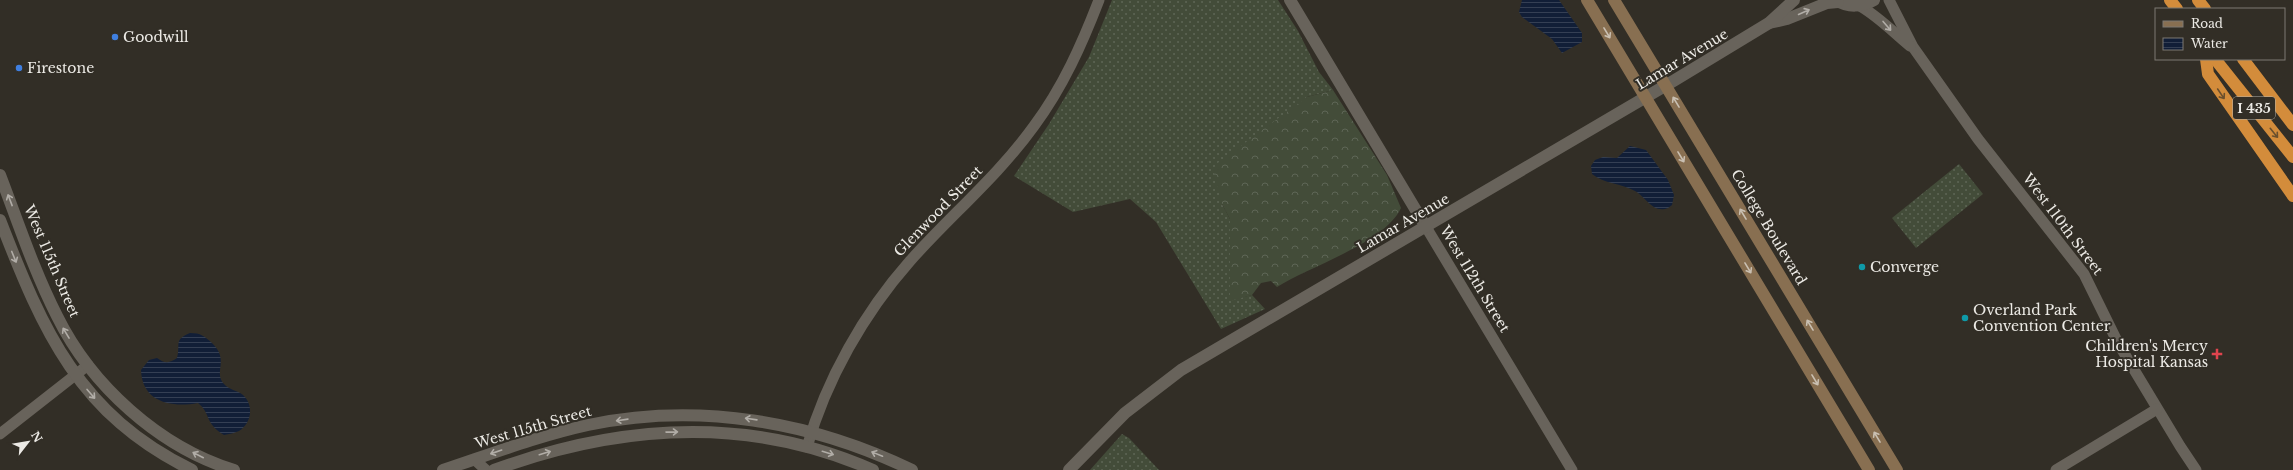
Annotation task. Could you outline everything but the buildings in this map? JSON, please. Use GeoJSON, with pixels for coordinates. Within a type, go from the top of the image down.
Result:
{"type":"FeatureCollection","features":[{"type":"Feature","properties":{"kind":"highway"},"geometry":{"type":"LineString","coordinates":[[2170,0],[2176,8]]}},
{"type":"Feature","properties":{"kind":"highway"},"geometry":{"type":"LineString","coordinates":[[2198,0],[2204,8]]}},
{"type":"Feature","properties":{"kind":"highway"},"geometry":{"type":"LineString","coordinates":[[2206,60],[2208,74],[2293,196]]}},
{"type":"Feature","properties":{"kind":"highway","name":"I 435"},"geometry":{"type":"LineString","coordinates":[[2216,60],[2293,157]]}},
{"type":"Feature","properties":{"kind":"highway","name":"I 435"},"geometry":{"type":"LineString","coordinates":[[2244,60],[2293,125]]}},
{"type":"Feature","properties":{"kind":"main road"},"geometry":{"type":"LineString","coordinates":[[1587,0],[1869,470]]}},
{"type":"Feature","properties":{"kind":"main road","name":"College Boulevard"},"geometry":{"type":"LineString","coordinates":[[1614,0],[1897,470]]}},
{"type":"Feature","properties":{"kind":"street","name":"Glenwood Street"},"geometry":{"type":"LineString","coordinates":[[807,447],[826,394],[839,368],[890,285],[918,252],[992,177],[1035,125],[1072,64],[1099,0]]}},
{"type":"Feature","properties":{"kind":"street","name":"West 112th Street"},"geometry":{"type":"LineString","coordinates":[[1290,0],[1572,470]]}},
{"type":"Feature","properties":{"kind":"street","name":"Lamar Avenue"},"geometry":{"type":"LineString","coordinates":[[1069,470],[1108,428],[1162,383],[1202,357],[1666,86],[1769,23],[1794,0]]}},
{"type":"Feature","properties":{"kind":"street"},"geometry":{"type":"LineString","coordinates":[[1837,1],[1852,6],[1860,6],[1874,0]]}},
{"type":"Feature","properties":{"kind":"street","name":"West 110th Street"},"geometry":{"type":"LineString","coordinates":[[1889,0],[1912,47],[1978,138],[2084,274],[2098,298],[2118,343],[2157,409],[2196,470]]}},
{"type":"Feature","properties":{"kind":"street","name":"Lamar Avenue"},"geometry":{"type":"LineString","coordinates":[[1769,23],[1787,19],[1828,2],[1837,1]]}},
{"type":"Feature","properties":{"kind":"street","name":"West 110th Street"},"geometry":{"type":"LineString","coordinates":[[1860,6],[1878,17],[1892,32],[1912,47]]}},
{"type":"Feature","properties":{"kind":"street","name":"West 115th Street"},"geometry":{"type":"LineString","coordinates":[[0,175],[55,312],[88,365],[116,396],[160,433],[202,457],[234,470]]}},
{"type":"Feature","properties":{"kind":"street"},"geometry":{"type":"LineString","coordinates":[[0,220],[43,323],[75,375],[117,420],[143,441],[192,470]]}},
{"type":"Feature","properties":{"kind":"street"},"geometry":{"type":"LineString","coordinates":[[0,434],[88,365]]}},
{"type":"Feature","properties":{"kind":"street"},"geometry":{"type":"LineString","coordinates":[[2056,470],[2157,409]]}},
{"type":"Feature","properties":{"kind":"street","name":"West 115th Street"},"geometry":{"type":"LineString","coordinates":[[443,470],[475,465],[561,432],[637,418],[667,416],[752,419],[812,431],[866,449],[912,470]]}},
{"type":"Feature","properties":{"kind":"street","name":"West 115th Street"},"geometry":{"type":"LineString","coordinates":[[494,470],[575,444],[608,438],[667,432],[731,434],[807,447],[873,470]]}},
{"type":"Feature","properties":{"kind":"street"},"geometry":{"type":"LineString","coordinates":[[475,465],[486,470]]}},
{"type":"Feature","properties":{"kind":"green space"},"geometry":{"type":"Polygon","coordinates":[[[1112,0],[1278,0],[1298,31],[1319,72],[1333,90],[1307,97],[1222,204],[1230,219],[1230,300],[1252,295],[1265,309],[1221,329],[1156,222],[1130,199],[1073,212],[1014,176],[1049,124],[1089,57],[1112,0]]]}},
{"type":"Feature","properties":{"kind":"green space"},"geometry":{"type":"Polygon","coordinates":[[[1333,90],[1387,175],[1401,208],[1392,221],[1380,232],[1345,253],[1277,287],[1271,281],[1261,283],[1252,295],[1230,301],[1230,219],[1222,204],[1214,175],[1215,165],[1307,97],[1333,90]]]}},
{"type":"Feature","properties":{"kind":"green space"},"geometry":{"type":"Polygon","coordinates":[[[1959,164],[1983,194],[1916,248],[1892,218],[1959,164]]]}},
{"type":"Feature","properties":{"kind":"green space"},"geometry":{"type":"Polygon","coordinates":[[[1122,434],[1129,438],[1159,470],[1090,470],[1122,434]]]}},
{"type":"Feature","properties":{"kind":"water"},"geometry":{"type":"Polygon","coordinates":[[[1522,0],[1559,0],[1582,33],[1582,42],[1562,53],[1552,39],[1522,17],[1519,12],[1522,0]]]}},
{"type":"Feature","properties":{"kind":"water"},"geometry":{"type":"Polygon","coordinates":[[[1630,146],[1646,150],[1668,180],[1674,195],[1672,205],[1668,208],[1658,209],[1630,188],[1607,182],[1592,174],[1591,166],[1595,160],[1603,157],[1617,158],[1630,146]]]}},
{"type":"Feature","properties":{"kind":"water"},"geometry":{"type":"Polygon","coordinates":[[[190,333],[202,335],[212,343],[220,355],[220,375],[224,384],[247,399],[250,409],[249,419],[239,431],[224,435],[213,426],[205,411],[198,403],[178,404],[160,400],[152,396],[143,381],[141,370],[149,360],[157,358],[167,362],[177,358],[179,340],[190,333]]]}},
{"type":"Feature","properties":{"kind":"place","name":"Goodwill"},"geometry":{"type":"Point","coordinates":[115,37]}},
{"type":"Feature","properties":{"kind":"place","name":"Firestone"},"geometry":{"type":"Point","coordinates":[19,68]}},
{"type":"Feature","properties":{"kind":"place","name":"Converge"},"geometry":{"type":"Point","coordinates":[1862,267]}},
{"type":"Feature","properties":{"kind":"place","name":"Overland Park Convention Center"},"geometry":{"type":"Point","coordinates":[1965,318]}},
{"type":"Feature","properties":{"kind":"place","name":"Children's Mercy Hospital Kansas"},"geometry":{"type":"Point","coordinates":[2217,354]}}]}
